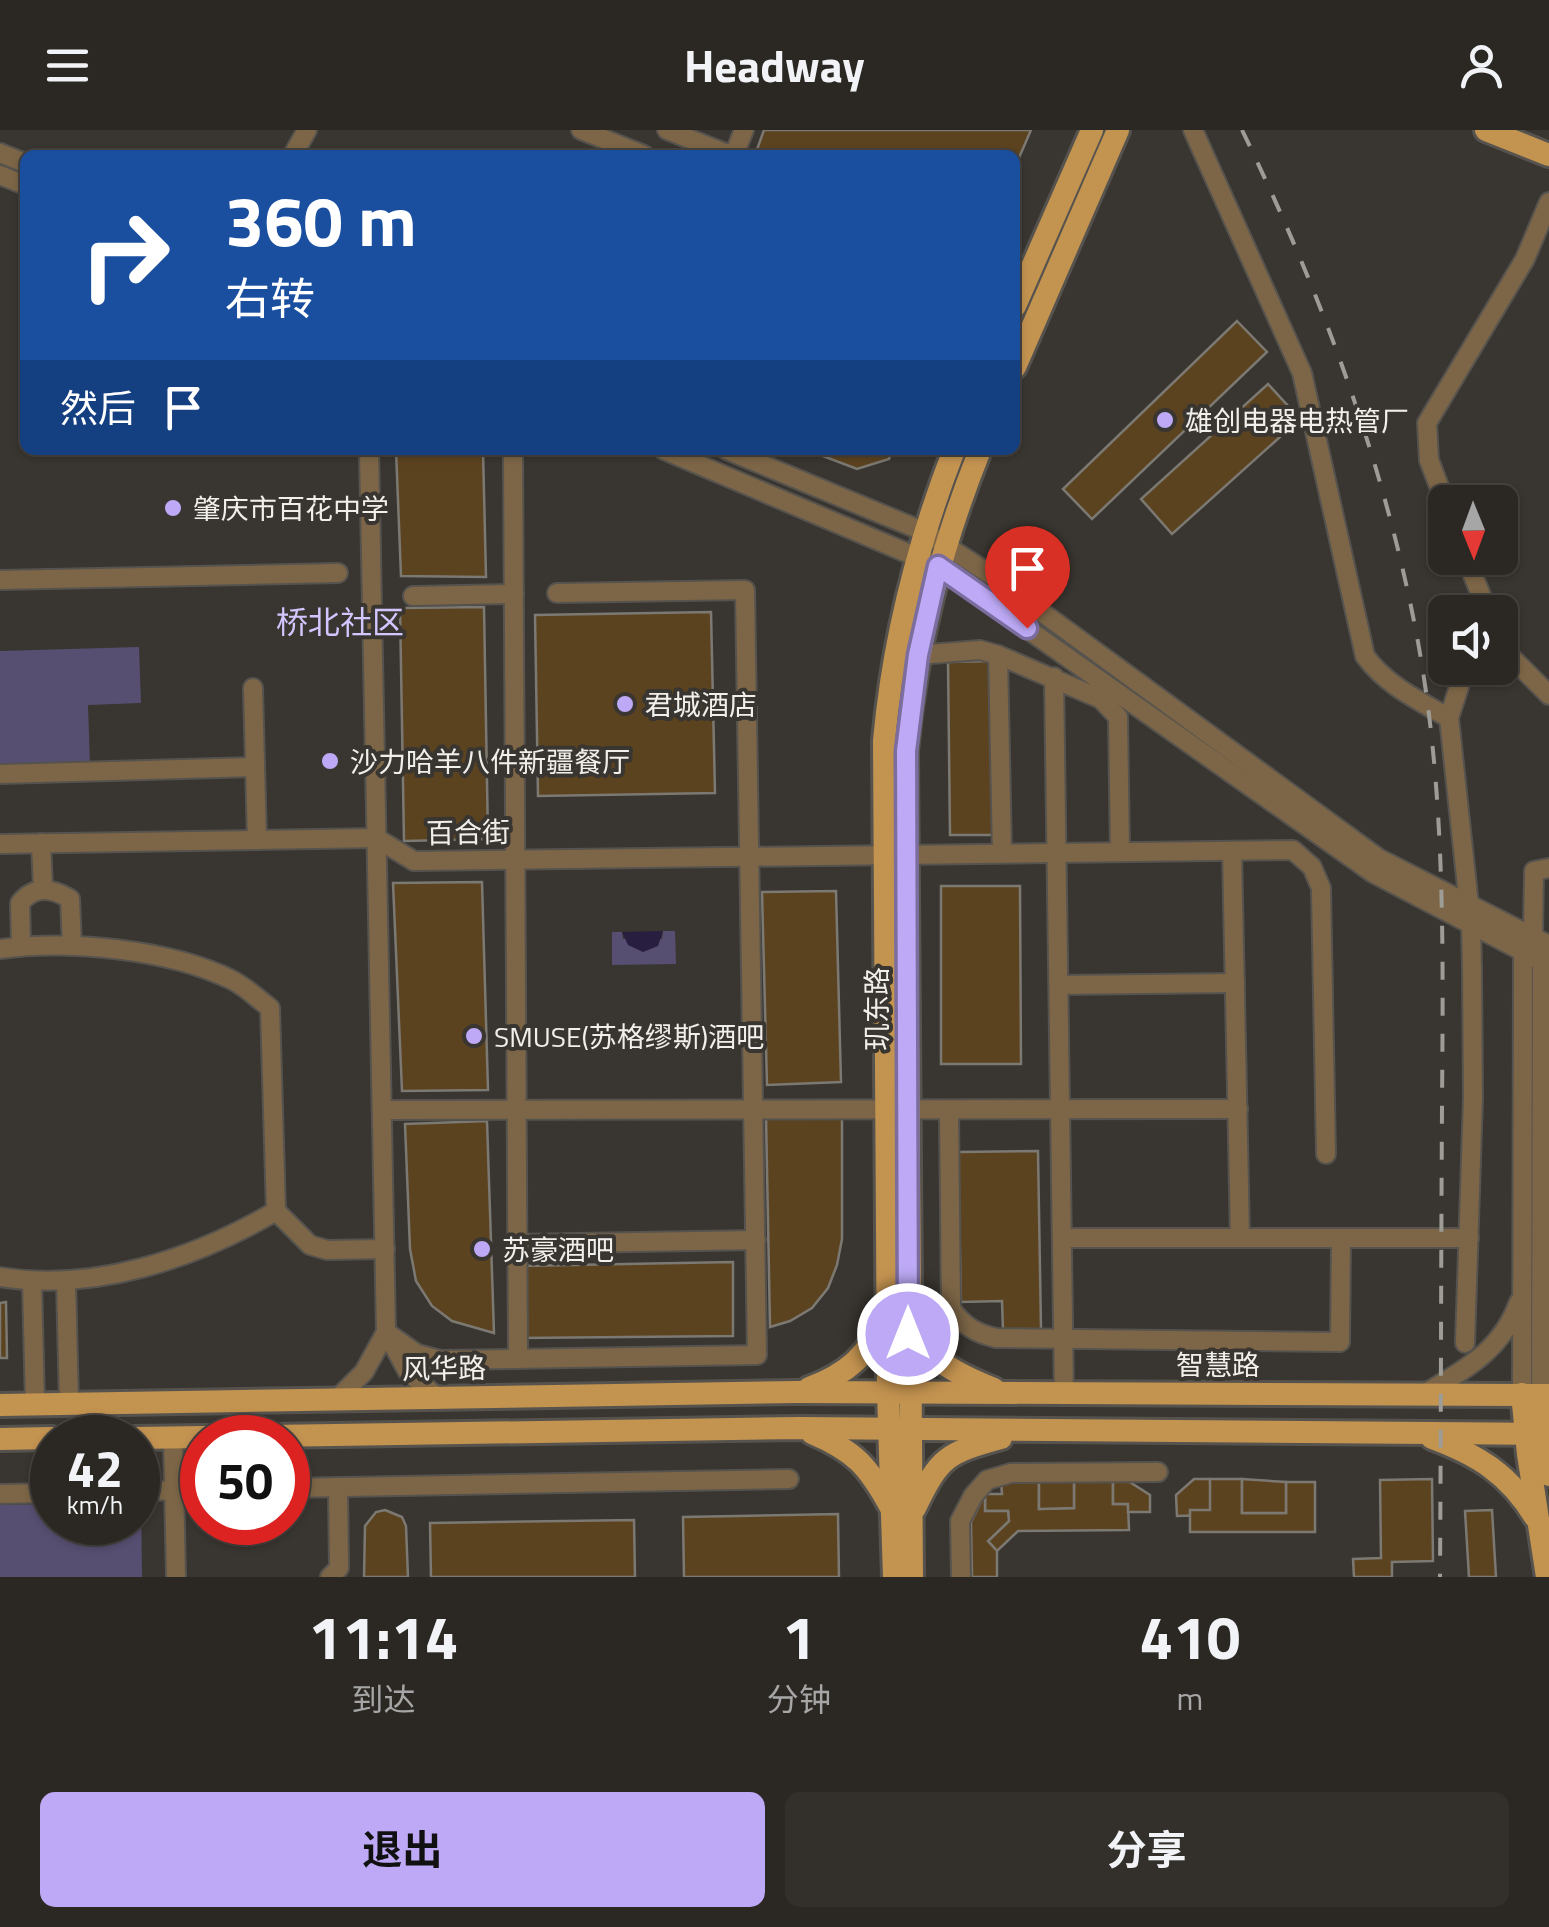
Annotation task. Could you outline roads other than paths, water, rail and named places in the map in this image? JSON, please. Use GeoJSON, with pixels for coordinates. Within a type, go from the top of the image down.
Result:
{"type":"FeatureCollection","features":[{"type":"Feature","properties":{"kind":"main road"},"geometry":{"type":"LineString","coordinates":[[1020,295],[1092,130]]}},
{"type":"Feature","properties":{"kind":"main road"},"geometry":{"type":"LineString","coordinates":[[1020,355],[1118,130]]}},
{"type":"Feature","properties":{"kind":"main road"},"geometry":{"type":"LineString","coordinates":[[1486,130],[1549,155]]}},
{"type":"Feature","properties":{"kind":"main road","name":"玑东路"},"geometry":{"type":"LineString","coordinates":[[912,1577],[903,1514],[898,1393],[894,854],[884,741],[907,589],[952,455]]}},
{"type":"Feature","properties":{"kind":"main road","name":"玑东路"},"geometry":{"type":"LineString","coordinates":[[894,854],[918,655],[942,555],[978,455]]}},
{"type":"Feature","properties":{"kind":"main road"},"geometry":{"type":"LineString","coordinates":[[796,1392],[829,1380],[862,1357],[898,1300],[939,1360],[966,1378],[1010,1395]]}},
{"type":"Feature","properties":{"kind":"main road"},"geometry":{"type":"LineString","coordinates":[[742,1392],[743,1430]]}},
{"type":"Feature","properties":{"kind":"main road","name":"风华路"},"geometry":{"type":"LineString","coordinates":[[0,1405],[742,1392],[898,1393]]}},
{"type":"Feature","properties":{"kind":"main road","name":"智慧路"},"geometry":{"type":"LineString","coordinates":[[898,1393],[1537,1394]]}},
{"type":"Feature","properties":{"kind":"main road"},"geometry":{"type":"LineString","coordinates":[[1537,1394],[1539,1524],[1547,1577]]}},
{"type":"Feature","properties":{"kind":"main road"},"geometry":{"type":"LineString","coordinates":[[160,1437],[800,1428],[1539,1434]]}},
{"type":"Feature","properties":{"kind":"main road"},"geometry":{"type":"LineString","coordinates":[[800,1428],[842,1445],[862,1462],[903,1514],[941,1464],[960,1449],[1025,1432]]}},
{"type":"Feature","properties":{"kind":"main road"},"geometry":{"type":"LineString","coordinates":[[1413,1431],[1464,1450],[1496,1468],[1517,1490],[1539,1524]]}},
{"type":"Feature","properties":{"kind":"main road"},"geometry":{"type":"LineString","coordinates":[[1539,1434],[1549,1475]]}},
{"type":"Feature","properties":{"kind":"main road"},"geometry":{"type":"LineString","coordinates":[[0,1439],[30,1438]]}},
{"type":"Feature","properties":{"kind":"main road","name":"玑东路"},"geometry":{"type":"LineString","coordinates":[[894,1577],[903,1514]]}},
{"type":"Feature","properties":{"kind":"street"},"geometry":{"type":"LineString","coordinates":[[581,130],[631,150]]}},
{"type":"Feature","properties":{"kind":"street"},"geometry":{"type":"LineString","coordinates":[[667,130],[719,150]]}},
{"type":"Feature","properties":{"kind":"street"},"geometry":{"type":"LineString","coordinates":[[1193,130],[1302,372],[1365,656],[1392,685],[1449,718]]}},
{"type":"Feature","properties":{"kind":"street"},"geometry":{"type":"LineString","coordinates":[[1439,485],[1429,460],[1427,423],[1525,259],[1549,202]]}},
{"type":"Feature","properties":{"kind":"street"},"geometry":{"type":"LineString","coordinates":[[368,455],[386,1332],[408,1372],[438,1398]]}},
{"type":"Feature","properties":{"kind":"street"},"geometry":{"type":"LineString","coordinates":[[514,455],[518,1359]]}},
{"type":"Feature","properties":{"kind":"street"},"geometry":{"type":"LineString","coordinates":[[676,455],[917,554],[942,555]]}},
{"type":"Feature","properties":{"kind":"street"},"geometry":{"type":"LineString","coordinates":[[739,455],[925,532],[942,555],[1373,873],[1470,914],[1539,952]]}},
{"type":"Feature","properties":{"kind":"street"},"geometry":{"type":"LineString","coordinates":[[0,580],[338,573]]}},
{"type":"Feature","properties":{"kind":"street"},"geometry":{"type":"LineString","coordinates":[[386,1332],[417,1354],[440,1360],[758,1355],[746,590],[557,593]]}},
{"type":"Feature","properties":{"kind":"street"},"geometry":{"type":"LineString","coordinates":[[413,596],[514,594]]}},
{"type":"Feature","properties":{"kind":"street"},"geometry":{"type":"LineString","coordinates":[[918,655],[980,650],[1101,698],[1118,716],[1120,852]]}},
{"type":"Feature","properties":{"kind":"street"},"geometry":{"type":"LineString","coordinates":[[998,655],[1002,853]]}},
{"type":"Feature","properties":{"kind":"street"},"geometry":{"type":"LineString","coordinates":[[1518,664],[1549,696]]}},
{"type":"Feature","properties":{"kind":"street"},"geometry":{"type":"LineString","coordinates":[[1054,677],[1064,1394]]}},
{"type":"Feature","properties":{"kind":"street"},"geometry":{"type":"LineString","coordinates":[[1460,685],[1449,718],[1470,914],[1473,1098],[1465,1343]]}},
{"type":"Feature","properties":{"kind":"street"},"geometry":{"type":"LineString","coordinates":[[253,688],[257,840]]}},
{"type":"Feature","properties":{"kind":"street"},"geometry":{"type":"LineString","coordinates":[[0,774],[255,767]]}},
{"type":"Feature","properties":{"kind":"street","name":"百合街"},"geometry":{"type":"LineString","coordinates":[[0,844],[376,838],[414,861],[1293,850],[1312,867],[1321,888],[1326,1154]]}},
{"type":"Feature","properties":{"kind":"street"},"geometry":{"type":"LineString","coordinates":[[41,843],[43,889]]}},
{"type":"Feature","properties":{"kind":"street"},"geometry":{"type":"LineString","coordinates":[[1232,851],[1240,1238]]}},
{"type":"Feature","properties":{"kind":"street"},"geometry":{"type":"LineString","coordinates":[[1426,1393],[1486,1356],[1538,1290],[1545,1027],[1534,871],[1549,868]]}},
{"type":"Feature","properties":{"kind":"street"},"geometry":{"type":"LineString","coordinates":[[22,946],[20,902],[28,893],[43,889],[70,900],[72,946]]}},
{"type":"Feature","properties":{"kind":"street"},"geometry":{"type":"LineString","coordinates":[[0,949],[72,946],[178,960],[234,981],[270,1008],[276,1211],[310,1245],[327,1250],[384,1250]]}},
{"type":"Feature","properties":{"kind":"street"},"geometry":{"type":"LineString","coordinates":[[1537,1394],[1539,952]]}},
{"type":"Feature","properties":{"kind":"street"},"geometry":{"type":"LineString","coordinates":[[1058,985],[1235,983]]}},
{"type":"Feature","properties":{"kind":"street"},"geometry":{"type":"LineString","coordinates":[[382,1110],[1238,1109]]}},
{"type":"Feature","properties":{"kind":"street"},"geometry":{"type":"LineString","coordinates":[[949,1110],[951,1309],[962,1324],[977,1334],[996,1338],[1340,1342],[1341,1238]]}},
{"type":"Feature","properties":{"kind":"street"},"geometry":{"type":"LineString","coordinates":[[0,1277],[32,1282],[66,1281],[145,1267],[230,1238],[276,1211]]}},
{"type":"Feature","properties":{"kind":"street"},"geometry":{"type":"LineString","coordinates":[[1062,1238],[1468,1238]]}},
{"type":"Feature","properties":{"kind":"street"},"geometry":{"type":"LineString","coordinates":[[518,1244],[756,1240]]}},
{"type":"Feature","properties":{"kind":"street"},"geometry":{"type":"LineString","coordinates":[[66,1281],[69,1404]]}},
{"type":"Feature","properties":{"kind":"street"},"geometry":{"type":"LineString","coordinates":[[32,1282],[35,1404]]}},
{"type":"Feature","properties":{"kind":"street"},"geometry":{"type":"LineString","coordinates":[[337,1400],[364,1372],[386,1332]]}},
{"type":"Feature","properties":{"kind":"street"},"geometry":{"type":"LineString","coordinates":[[173,1437],[176,1577]]}},
{"type":"Feature","properties":{"kind":"street"},"geometry":{"type":"LineString","coordinates":[[961,1577],[960,1521],[987,1480],[1010,1473],[1158,1472]]}},
{"type":"Feature","properties":{"kind":"street"},"geometry":{"type":"LineString","coordinates":[[310,1488],[790,1479]]}},
{"type":"Feature","properties":{"kind":"street"},"geometry":{"type":"LineString","coordinates":[[330,1577],[339,1568],[338,1487]]}},
{"type":"Feature","properties":{"kind":"street"},"geometry":{"type":"LineString","coordinates":[[160,1490],[180,1490]]}},
{"type":"Feature","properties":{"kind":"street"},"geometry":{"type":"LineString","coordinates":[[0,1494],[30,1493]]}},
{"type":"Feature","properties":{"kind":"railway"},"geometry":{"type":"LineString","coordinates":[[1242,130],[1324,317],[1369,445],[1404,576],[1427,700],[1438,817],[1442,934],[1440,1577]]}},
{"type":"Feature","properties":{"kind":"place","name":"雄创电器电热管厂"},"geometry":{"type":"Point","coordinates":[1165,420]}},
{"type":"Feature","properties":{"kind":"place","name":"肇庆市百花中学"},"geometry":{"type":"Point","coordinates":[173,508]}},
{"type":"Feature","properties":{"kind":"place","name":"君城酒店"},"geometry":{"type":"Point","coordinates":[625,704]}},
{"type":"Feature","properties":{"kind":"place","name":"沙力哈羊八件新疆餐厅"},"geometry":{"type":"Point","coordinates":[330,761]}},
{"type":"Feature","properties":{"kind":"place","name":"SMUSE(苏格缪斯)酒吧"},"geometry":{"type":"Point","coordinates":[474,1036]}},
{"type":"Feature","properties":{"kind":"place","name":"苏豪酒吧"},"geometry":{"type":"Point","coordinates":[482,1249]}},
{"type":"Feature","properties":{"kind":"district","name":"桥北社区"},"geometry":{"type":"Point","coordinates":[340,622]}}]}
